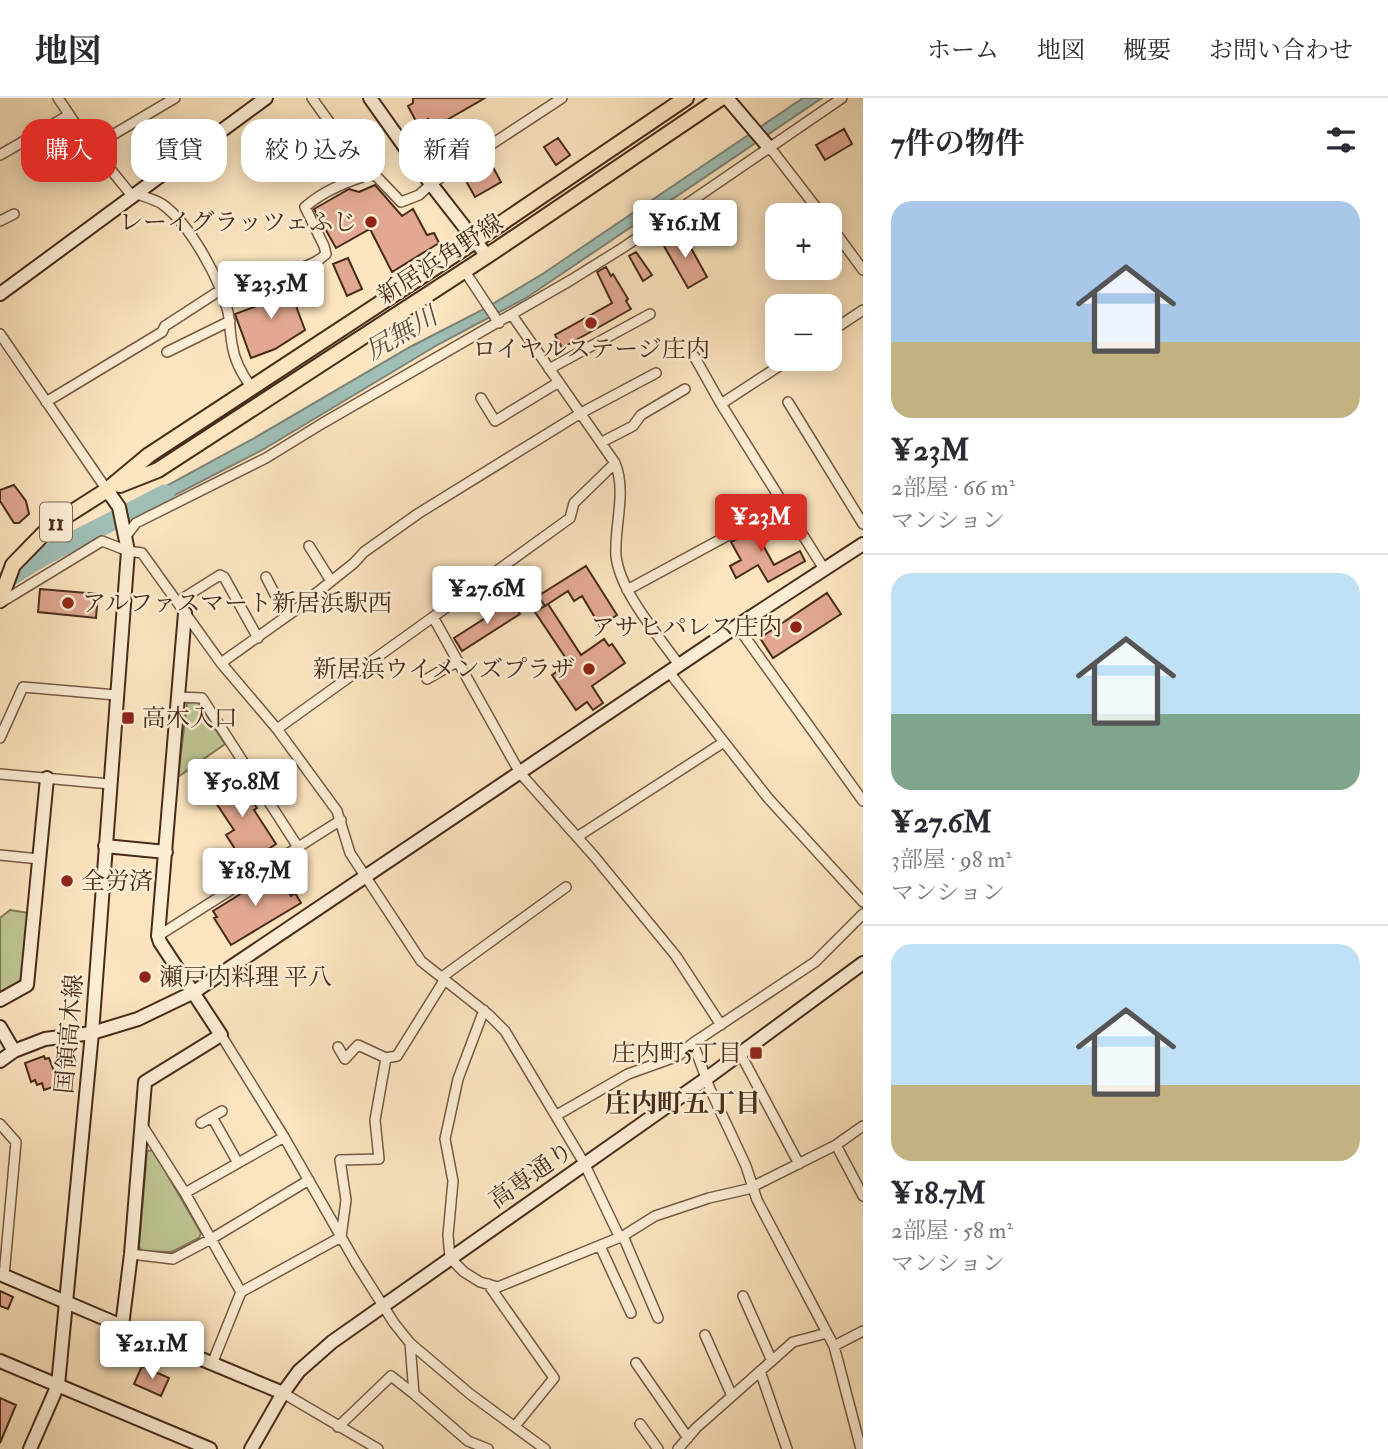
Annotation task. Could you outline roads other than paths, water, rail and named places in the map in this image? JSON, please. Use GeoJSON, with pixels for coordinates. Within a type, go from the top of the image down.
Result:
{"type":"FeatureCollection","features":[{"type":"Feature","properties":{"kind":"main road","name":"新居浜角野線"},"geometry":{"type":"LineString","coordinates":[[0,600],[13,565],[52,525],[107,490],[149,454],[475,241],[686,98]]}},
{"type":"Feature","properties":{"kind":"main road","name":"新居浜角野線"},"geometry":{"type":"LineString","coordinates":[[107,490],[158,470],[487,256],[721,98]]}},
{"type":"Feature","properties":{"kind":"street"},"geometry":{"type":"LineString","coordinates":[[58,98],[72,119]]}},
{"type":"Feature","properties":{"kind":"street"},"geometry":{"type":"LineString","coordinates":[[117,132],[175,98]]}},
{"type":"Feature","properties":{"kind":"street"},"geometry":{"type":"LineString","coordinates":[[0,294],[266,98]]}},
{"type":"Feature","properties":{"kind":"street"},"geometry":{"type":"LineString","coordinates":[[312,98],[327,119]]}},
{"type":"Feature","properties":{"kind":"street"},"geometry":{"type":"LineString","coordinates":[[370,98],[431,184],[487,256]]}},
{"type":"Feature","properties":{"kind":"street"},"geometry":{"type":"LineString","coordinates":[[382,182],[401,202],[419,195],[431,184],[562,98]]}},
{"type":"Feature","properties":{"kind":"street"},"geometry":{"type":"LineString","coordinates":[[727,98],[769,145],[813,203]]}},
{"type":"Feature","properties":{"kind":"street"},"geometry":{"type":"LineString","coordinates":[[126,536],[136,523],[266,458],[624,247],[769,145],[842,98]]}},
{"type":"Feature","properties":{"kind":"street"},"geometry":{"type":"LineString","coordinates":[[0,155],[69,115]]}},
{"type":"Feature","properties":{"kind":"street"},"geometry":{"type":"LineString","coordinates":[[117,173],[135,195],[158,201],[179,221],[206,261],[230,321],[232,345],[243,376],[252,388]]}},
{"type":"Feature","properties":{"kind":"street"},"geometry":{"type":"LineString","coordinates":[[46,402],[162,332],[165,326],[256,267],[272,271],[320,261],[326,254],[324,246],[305,208],[318,196],[348,182]]}},
{"type":"Feature","properties":{"kind":"street"},"geometry":{"type":"LineString","coordinates":[[0,221],[14,214]]}},
{"type":"Feature","properties":{"kind":"street"},"geometry":{"type":"LineString","coordinates":[[842,241],[863,270]]}},
{"type":"Feature","properties":{"kind":"street"},"geometry":{"type":"LineString","coordinates":[[464,271],[497,321]]}},
{"type":"Feature","properties":{"kind":"street"},"geometry":{"type":"LineString","coordinates":[[842,324],[863,310]]}},
{"type":"Feature","properties":{"kind":"street"},"geometry":{"type":"LineString","coordinates":[[549,369],[650,314]]}},
{"type":"Feature","properties":{"kind":"street"},"geometry":{"type":"LineString","coordinates":[[512,315],[615,463],[620,483],[616,555],[627,590],[674,668],[724,742],[768,798],[863,902]]}},
{"type":"Feature","properties":{"kind":"street"},"geometry":{"type":"LineString","coordinates":[[167,352],[230,321]]}},
{"type":"Feature","properties":{"kind":"street"},"geometry":{"type":"LineString","coordinates":[[2,341],[107,490]]}},
{"type":"Feature","properties":{"kind":"street"},"geometry":{"type":"LineString","coordinates":[[694,356],[824,569]]}},
{"type":"Feature","properties":{"kind":"street"},"geometry":{"type":"LineString","coordinates":[[721,404],[772,371]]}},
{"type":"Feature","properties":{"kind":"street"},"geometry":{"type":"LineString","coordinates":[[220,663],[258,638],[364,552],[419,513],[581,413],[656,373]]}},
{"type":"Feature","properties":{"kind":"street"},"geometry":{"type":"LineString","coordinates":[[481,398],[495,421],[559,382]]}},
{"type":"Feature","properties":{"kind":"street"},"geometry":{"type":"LineString","coordinates":[[602,442],[633,426],[641,415],[685,389]]}},
{"type":"Feature","properties":{"kind":"street"},"geometry":{"type":"LineString","coordinates":[[788,402],[863,524]]}},
{"type":"Feature","properties":{"kind":"street"},"geometry":{"type":"LineString","coordinates":[[278,729],[570,518],[574,503],[615,463]]}},
{"type":"Feature","properties":{"kind":"street","name":"国領高木線"},"geometry":{"type":"LineString","coordinates":[[30,1449],[58,1385],[92,1033],[128,551],[119,507],[107,490]]}},
{"type":"Feature","properties":{"kind":"street"},"geometry":{"type":"LineString","coordinates":[[627,590],[784,505]]}},
{"type":"Feature","properties":{"kind":"street"},"geometry":{"type":"LineString","coordinates":[[0,600],[102,541],[128,551],[142,553],[220,663],[278,729],[300,759],[341,820],[350,853],[421,961],[484,1010],[505,1031],[584,1163],[622,1237],[658,1318]]}},
{"type":"Feature","properties":{"kind":"street"},"geometry":{"type":"LineString","coordinates":[[0,1061],[13,1051],[45,1039],[92,1033],[138,1019],[194,992],[674,668],[863,544]]}},
{"type":"Feature","properties":{"kind":"street"},"geometry":{"type":"LineString","coordinates":[[309,546],[331,580]]}},
{"type":"Feature","properties":{"kind":"street"},"geometry":{"type":"LineString","coordinates":[[177,602],[220,575],[224,577],[258,638]]}},
{"type":"Feature","properties":{"kind":"street"},"geometry":{"type":"LineString","coordinates":[[266,576],[286,616]]}},
{"type":"Feature","properties":{"kind":"street"},"geometry":{"type":"LineString","coordinates":[[185,613],[158,936],[160,942],[222,1035],[383,1306],[410,1343],[470,1394],[545,1449]]}},
{"type":"Feature","properties":{"kind":"street"},"geometry":{"type":"LineString","coordinates":[[433,617],[520,773],[676,956],[721,1025]]}},
{"type":"Feature","properties":{"kind":"street"},"geometry":{"type":"LineString","coordinates":[[737,626],[863,801]]}},
{"type":"Feature","properties":{"kind":"street"},"geometry":{"type":"LineString","coordinates":[[427,679],[458,662]]}},
{"type":"Feature","properties":{"kind":"street"},"geometry":{"type":"LineString","coordinates":[[0,738],[23,687],[116,695]]}},
{"type":"Feature","properties":{"kind":"street"},"geometry":{"type":"LineString","coordinates":[[177,697],[202,698],[298,847]]}},
{"type":"Feature","properties":{"kind":"street"},"geometry":{"type":"LineString","coordinates":[[577,837],[724,742]]}},
{"type":"Feature","properties":{"kind":"street"},"geometry":{"type":"LineString","coordinates":[[0,774],[110,784]]}},
{"type":"Feature","properties":{"kind":"street"},"geometry":{"type":"LineString","coordinates":[[0,1000],[27,985],[47,778]]}},
{"type":"Feature","properties":{"kind":"street"},"geometry":{"type":"LineString","coordinates":[[158,936],[341,820]]}},
{"type":"Feature","properties":{"kind":"street"},"geometry":{"type":"LineString","coordinates":[[105,846],[166,852]]}},
{"type":"Feature","properties":{"kind":"street"},"geometry":{"type":"LineString","coordinates":[[0,855],[39,859]]}},
{"type":"Feature","properties":{"kind":"street"},"geometry":{"type":"LineString","coordinates":[[338,1047],[345,1059],[358,1045],[386,1058],[397,1056],[443,978],[566,887]]}},
{"type":"Feature","properties":{"kind":"street"},"geometry":{"type":"LineString","coordinates":[[557,1115],[628,1074],[678,1056],[693,1043],[815,962],[863,915]]}},
{"type":"Feature","properties":{"kind":"street","name":"高専通り"},"geometry":{"type":"LineString","coordinates":[[251,1449],[299,1371],[324,1349],[706,1078],[863,962]]}},
{"type":"Feature","properties":{"kind":"street"},"geometry":{"type":"LineString","coordinates":[[484,1010],[458,1079],[445,1139],[453,1181],[448,1235],[450,1258],[464,1272],[480,1282],[498,1287],[622,1237],[655,1216],[752,1186],[836,1145],[863,1126]]}},
{"type":"Feature","properties":{"kind":"street"},"geometry":{"type":"LineString","coordinates":[[0,1027],[13,1051]]}},
{"type":"Feature","properties":{"kind":"street"},"geometry":{"type":"LineString","coordinates":[[122,1326],[131,1254],[145,1082],[222,1035]]}},
{"type":"Feature","properties":{"kind":"street"},"geometry":{"type":"LineString","coordinates":[[693,1043],[752,1186],[834,1346],[861,1449]]}},
{"type":"Feature","properties":{"kind":"street"},"geometry":{"type":"LineString","coordinates":[[740,1053],[799,1164]]}},
{"type":"Feature","properties":{"kind":"street"},"geometry":{"type":"LineString","coordinates":[[341,1237],[346,1200],[340,1160],[379,1159],[375,1121],[386,1058]]}},
{"type":"Feature","properties":{"kind":"street"},"geometry":{"type":"LineString","coordinates":[[201,1123],[222,1111]]}},
{"type":"Feature","properties":{"kind":"street"},"geometry":{"type":"LineString","coordinates":[[212,1117],[238,1163]]}},
{"type":"Feature","properties":{"kind":"street"},"geometry":{"type":"LineString","coordinates":[[0,1124],[16,1142],[2,1275],[283,1393],[378,1449]]}},
{"type":"Feature","properties":{"kind":"street"},"geometry":{"type":"LineString","coordinates":[[141,1125],[185,1193],[241,1292]]}},
{"type":"Feature","properties":{"kind":"street"},"geometry":{"type":"LineString","coordinates":[[185,1193],[284,1137]]}},
{"type":"Feature","properties":{"kind":"street"},"geometry":{"type":"LineString","coordinates":[[836,1145],[863,1196]]}},
{"type":"Feature","properties":{"kind":"street"},"geometry":{"type":"LineString","coordinates":[[131,1254],[173,1259],[309,1180]]}},
{"type":"Feature","properties":{"kind":"street"},"geometry":{"type":"LineString","coordinates":[[0,1194],[10,1201]]}},
{"type":"Feature","properties":{"kind":"street"},"geometry":{"type":"LineString","coordinates":[[212,1364],[241,1292],[341,1237]]}},
{"type":"Feature","properties":{"kind":"street"},"geometry":{"type":"LineString","coordinates":[[600,1246],[631,1313]]}},
{"type":"Feature","properties":{"kind":"street"},"geometry":{"type":"LineString","coordinates":[[488,1284],[554,1378],[515,1426]]}},
{"type":"Feature","properties":{"kind":"street"},"geometry":{"type":"LineString","coordinates":[[743,1296],[772,1361]]}},
{"type":"Feature","properties":{"kind":"street"},"geometry":{"type":"LineString","coordinates":[[834,1346],[863,1331]]}},
{"type":"Feature","properties":{"kind":"street"},"geometry":{"type":"LineString","coordinates":[[678,1449],[793,1342],[827,1333]]}},
{"type":"Feature","properties":{"kind":"street"},"geometry":{"type":"LineString","coordinates":[[705,1335],[732,1396]]}},
{"type":"Feature","properties":{"kind":"street"},"geometry":{"type":"LineString","coordinates":[[410,1343],[414,1394]]}},
{"type":"Feature","properties":{"kind":"street"},"geometry":{"type":"LineString","coordinates":[[0,1361],[210,1449]]}},
{"type":"Feature","properties":{"kind":"street"},"geometry":{"type":"LineString","coordinates":[[636,1363],[688,1438]]}},
{"type":"Feature","properties":{"kind":"street"},"geometry":{"type":"LineString","coordinates":[[760,1371],[787,1449]]}},
{"type":"Feature","properties":{"kind":"street"},"geometry":{"type":"LineString","coordinates":[[338,1427],[391,1376],[471,1445],[488,1449]]}},
{"type":"Feature","properties":{"kind":"street"},"geometry":{"type":"LineString","coordinates":[[640,1424],[658,1449]]}},
{"type":"Feature","properties":{"kind":"water"},"geometry":{"type":"Polygon","coordinates":[[[803,98],[822,98],[526,298],[439,344],[264,449],[142,512],[145,499],[157,491],[544,273],[803,98]]]}},
{"type":"Feature","properties":{"kind":"waterway","name":"尻無川"},"geometry":{"type":"LineString","coordinates":[[0,583],[44,556],[165,494]]}},
{"type":"Feature","properties":{"kind":"place","name":"レーイグラッツェふじ"},"geometry":{"type":"Point","coordinates":[371,222]}},
{"type":"Feature","properties":{"kind":"place","name":"ロイヤルステージ庄内"},"geometry":{"type":"Point","coordinates":[591,323]}},
{"type":"Feature","properties":{"kind":"place","name":"アルファスマート新居浜駅西"},"geometry":{"type":"Point","coordinates":[68,603]}},
{"type":"Feature","properties":{"kind":"place","name":"アサヒパレス庄内"},"geometry":{"type":"Point","coordinates":[796,627]}},
{"type":"Feature","properties":{"kind":"place","name":"新居浜ウイメンズプラザ"},"geometry":{"type":"Point","coordinates":[589,669]}},
{"type":"Feature","properties":{"kind":"place","name":"高木入口"},"geometry":{"type":"Point","coordinates":[128,718]}},
{"type":"Feature","properties":{"kind":"place","name":"全労済"},"geometry":{"type":"Point","coordinates":[67,881]}},
{"type":"Feature","properties":{"kind":"place","name":"瀬戸内料理 平八"},"geometry":{"type":"Point","coordinates":[145,977]}},
{"type":"Feature","properties":{"kind":"place","name":"庄内町5丁目"},"geometry":{"type":"Point","coordinates":[756,1053]}},
{"type":"Feature","properties":{"kind":"district","name":"庄内町五丁目"},"geometry":{"type":"Point","coordinates":[683,1103]}}]}
